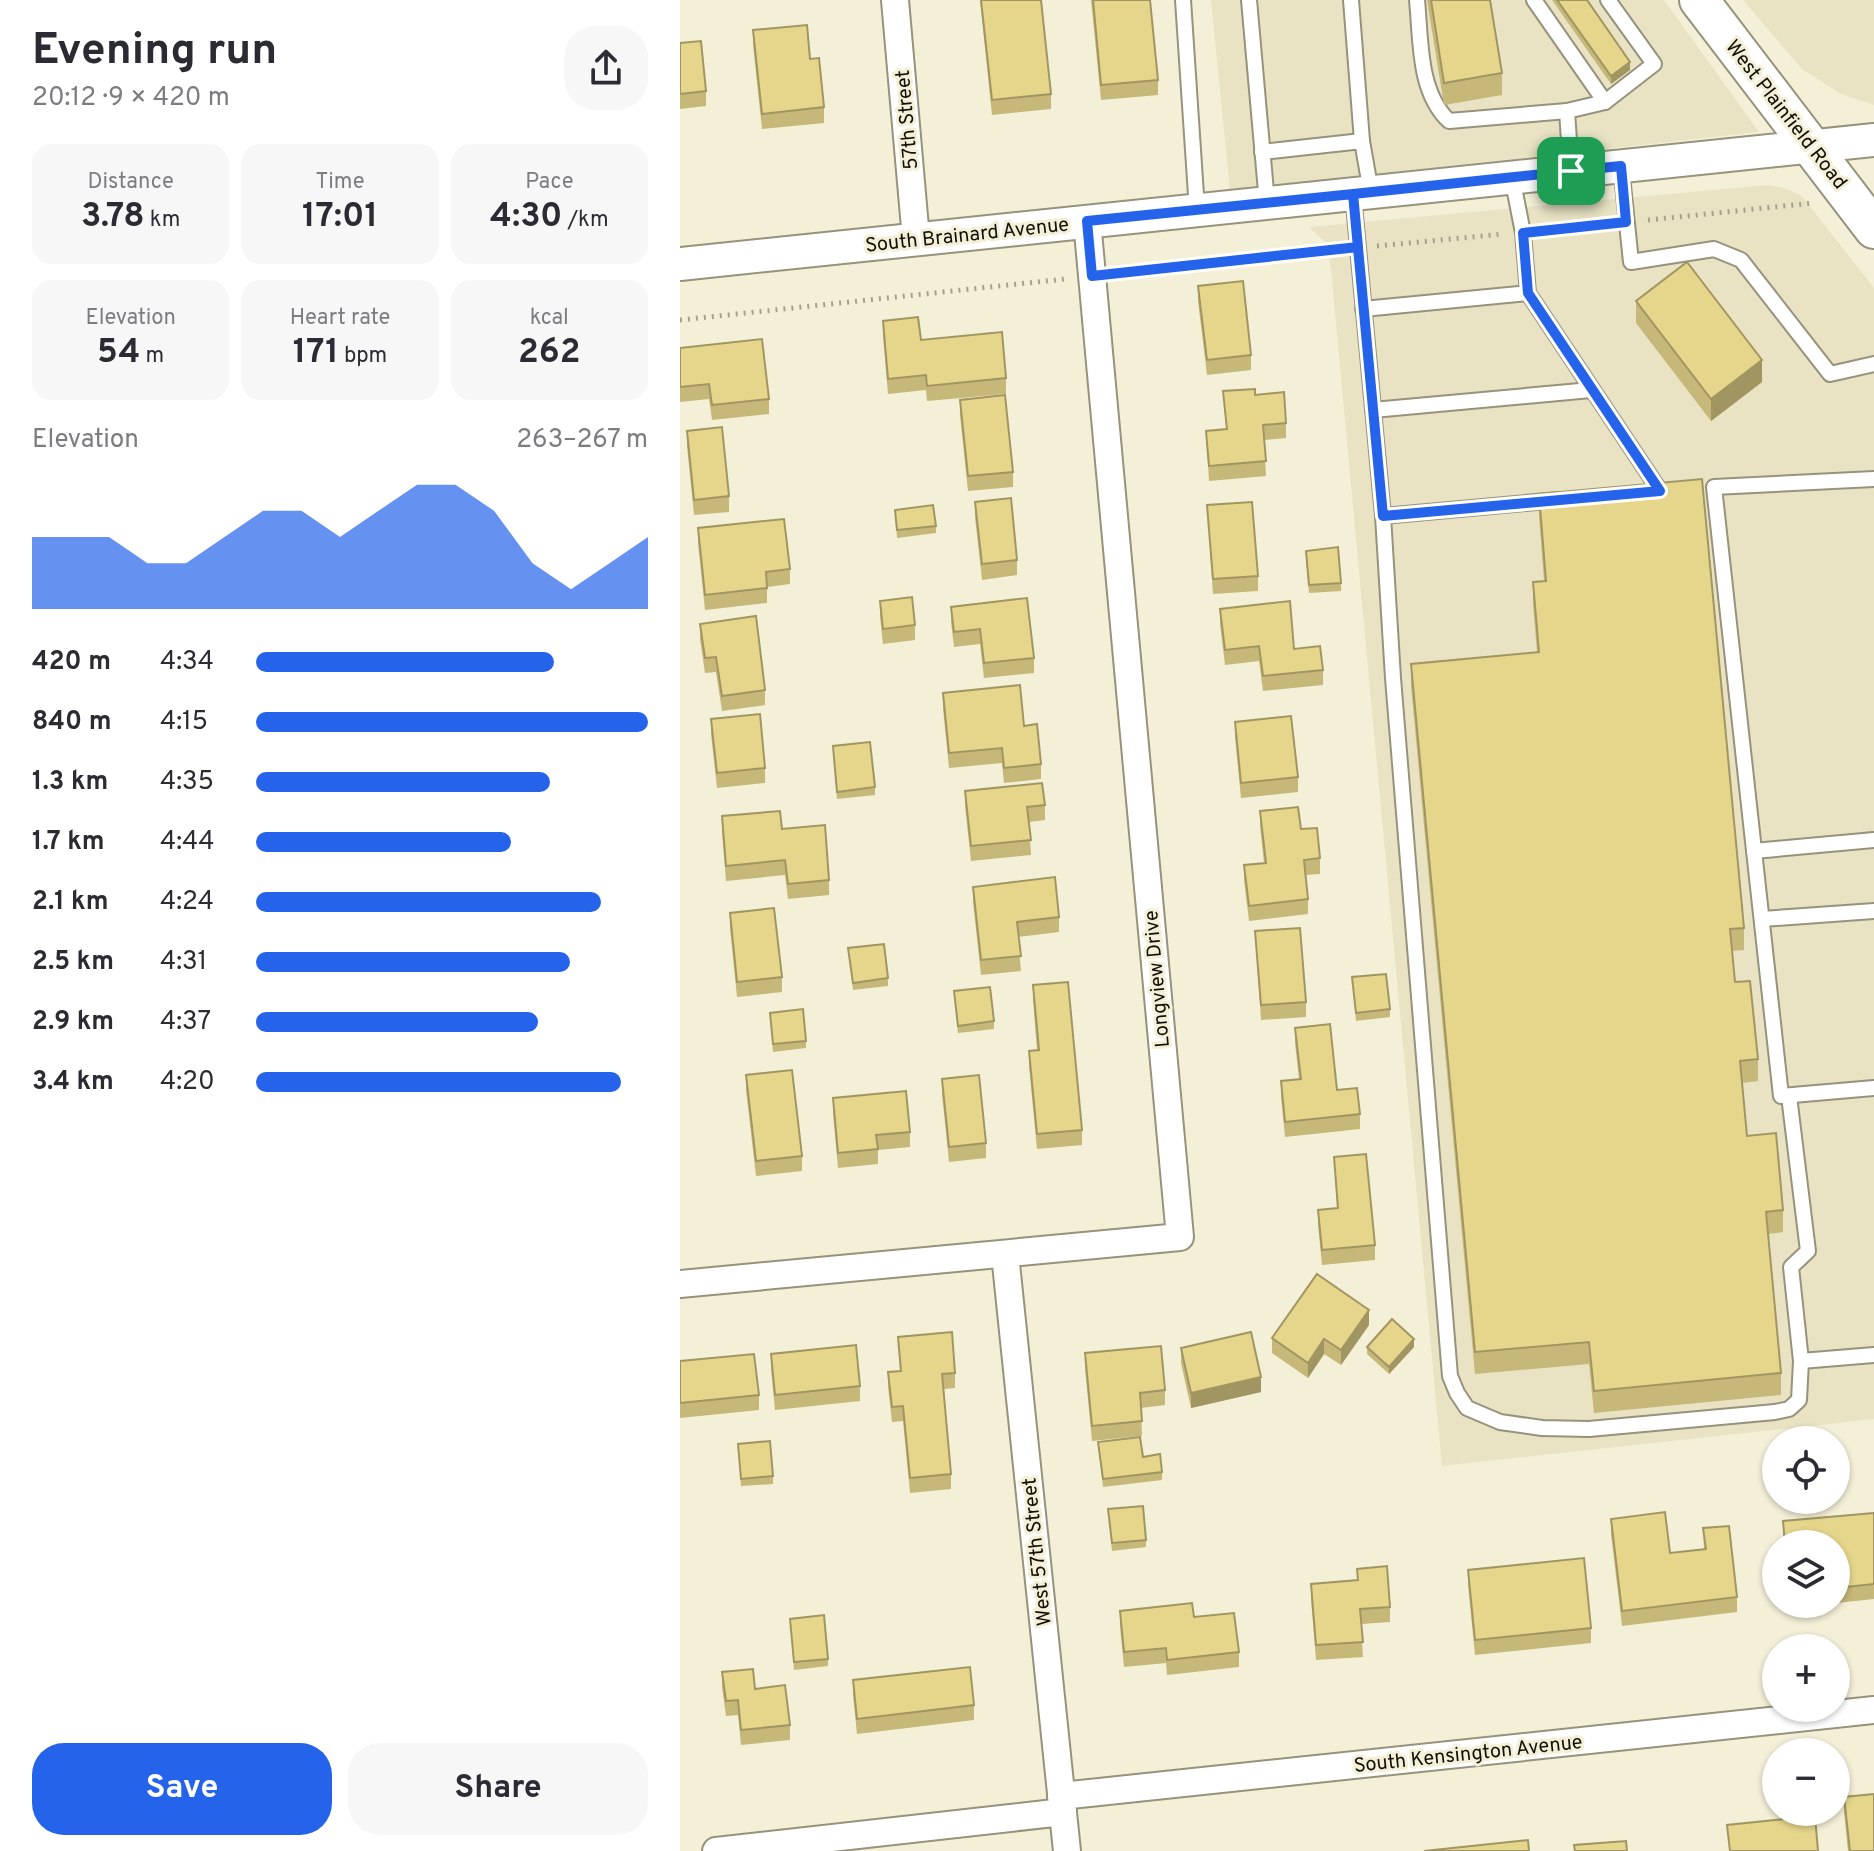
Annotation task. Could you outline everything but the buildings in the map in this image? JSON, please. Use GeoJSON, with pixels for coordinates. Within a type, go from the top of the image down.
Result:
{"type":"FeatureCollection","features":[{"type":"Feature","properties":{"kind":"main road","name":"West Plainfield Road"},"geometry":{"type":"LineString","coordinates":[[1699,0],[1874,229]]}},
{"type":"Feature","properties":{"kind":"street","name":"57th Street"},"geometry":{"type":"LineString","coordinates":[[895,0],[916,239]]}},
{"type":"Feature","properties":{"kind":"street","name":"South Brainard Avenue"},"geometry":{"type":"LineString","coordinates":[[680,264],[1874,140]]}},
{"type":"Feature","properties":{"kind":"street","name":"Longview Drive"},"geometry":{"type":"LineString","coordinates":[[680,1284],[1180,1237],[1087,221]]}},
{"type":"Feature","properties":{"kind":"street","name":"West 57th Street"},"geometry":{"type":"LineString","coordinates":[[1005,1254],[1067,1851]]}},
{"type":"Feature","properties":{"kind":"street","name":"South Kensington Avenue"},"geometry":{"type":"LineString","coordinates":[[716,1851],[1062,1804],[1874,1710]]}},
{"type":"Feature","properties":{"kind":"lane"},"geometry":{"type":"LineString","coordinates":[[1183,0],[1197,210]]}},
{"type":"Feature","properties":{"kind":"lane"},"geometry":{"type":"LineString","coordinates":[[1249,0],[1267,203]]}},
{"type":"Feature","properties":{"kind":"lane"},"geometry":{"type":"LineString","coordinates":[[1351,0],[1362,141],[1358,247],[1383,516],[1450,1376],[1467,1408],[1500,1422],[1542,1428],[1589,1429],[1775,1412],[1789,1409],[1799,1400],[1801,1361],[1791,1267],[1808,1251],[1789,1096]]}},
{"type":"Feature","properties":{"kind":"lane"},"geometry":{"type":"LineString","coordinates":[[1417,0],[1427,83],[1436,109],[1449,121],[1567,111],[1605,102],[1654,64],[1608,0]]}},
{"type":"Feature","properties":{"kind":"lane"},"geometry":{"type":"LineString","coordinates":[[1534,0],[1605,102]]}},
{"type":"Feature","properties":{"kind":"lane"},"geometry":{"type":"LineString","coordinates":[[1567,111],[1571,171]]}},
{"type":"Feature","properties":{"kind":"lane"},"geometry":{"type":"LineString","coordinates":[[1262,152],[1362,141]]}},
{"type":"Feature","properties":{"kind":"lane"},"geometry":{"type":"LineString","coordinates":[[1621,166],[1631,262],[1714,249],[1741,260],[1830,374],[1874,364]]}},
{"type":"Feature","properties":{"kind":"lane"},"geometry":{"type":"LineString","coordinates":[[1512,177],[1523,233],[1528,293],[1660,491]]}},
{"type":"Feature","properties":{"kind":"lane"},"geometry":{"type":"LineString","coordinates":[[1363,309],[1528,293]]}},
{"type":"Feature","properties":{"kind":"lane"},"geometry":{"type":"LineString","coordinates":[[1373,410],[1591,390]]}},
{"type":"Feature","properties":{"kind":"lane"},"geometry":{"type":"LineString","coordinates":[[1874,479],[1708,488],[1781,1096],[1874,1088]]}},
{"type":"Feature","properties":{"kind":"lane"},"geometry":{"type":"LineString","coordinates":[[1383,516],[1568,499]]}},
{"type":"Feature","properties":{"kind":"lane"},"geometry":{"type":"LineString","coordinates":[[1754,851],[1874,840]]}},
{"type":"Feature","properties":{"kind":"lane"},"geometry":{"type":"LineString","coordinates":[[1762,919],[1874,911]]}},
{"type":"Feature","properties":{"kind":"lane"},"geometry":{"type":"LineString","coordinates":[[1801,1361],[1874,1355]]}},
{"type":"Feature","properties":{"kind":"path"},"geometry":{"type":"LineString","coordinates":[[680,320],[1358,247],[1790,206]]}},
{"type":"Feature","properties":{"kind":"shaded area"},"geometry":{"type":"Polygon","coordinates":[[[1211,0],[1664,0],[1759,132],[1230,190],[1211,0]]]}},
{"type":"Feature","properties":{"kind":"shaded area"},"geometry":{"type":"Polygon","coordinates":[[[1743,0],[1874,0],[1874,105],[1841,94],[1802,69],[1743,0]]]}},
{"type":"Feature","properties":{"kind":"shaded area"},"geometry":{"type":"Polygon","coordinates":[[[1767,185],[1801,195],[1874,288],[1874,1419],[1810,1426],[1762,1426],[1762,1431],[1442,1466],[1331,269],[1326,243],[1309,227],[1767,185]]]}},
{"type":"Feature","properties":{"kind":"route"},"geometry":{"type":"LineString","coordinates":[[1571,171],[1353,194],[1358,247],[1092,276],[1087,221],[1353,194],[1383,516],[1660,491],[1528,293],[1523,233],[1626,222],[1621,166],[1571,171]]}}]}
